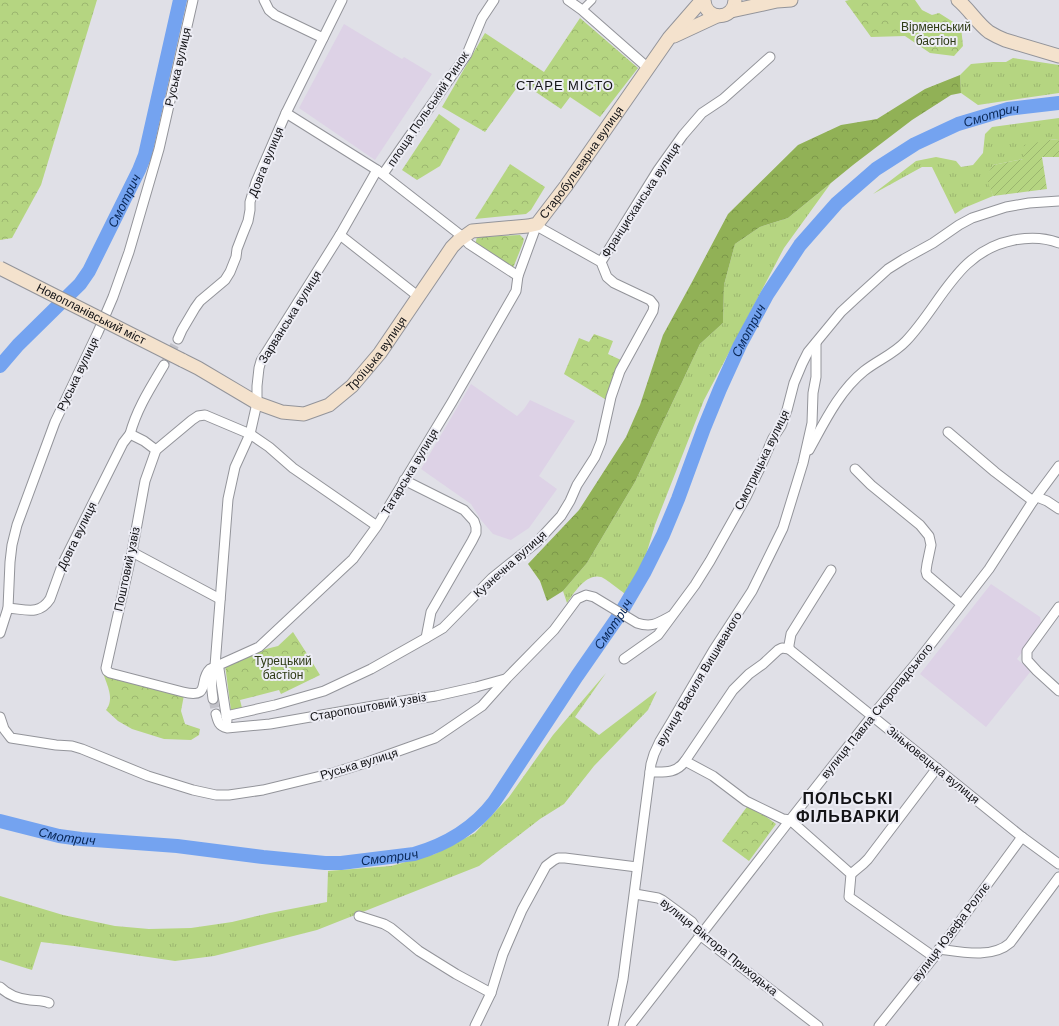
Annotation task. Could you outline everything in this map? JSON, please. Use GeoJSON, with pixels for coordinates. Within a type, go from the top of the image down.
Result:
{"type":"FeatureCollection","features":[{"type":"Feature","properties":{"kind":"main road"},"geometry":{"type":"LineString","coordinates":[[703,0],[705,8],[708,12],[717,16],[727,14],[733,6],[791,0]]}},
{"type":"Feature","properties":{"kind":"main road","name":"Старобульварна вулиця"},"geometry":{"type":"LineString","coordinates":[[463,237],[472,231],[537,224],[566,186],[669,38],[703,0]]}},
{"type":"Feature","properties":{"kind":"main road"},"geometry":{"type":"LineString","coordinates":[[958,0],[989,32],[1005,40],[1059,56]]}},
{"type":"Feature","properties":{"kind":"main road"},"geometry":{"type":"LineString","coordinates":[[669,38],[717,16]]}},
{"type":"Feature","properties":{"kind":"main road","name":"Троїцька вулиця"},"geometry":{"type":"LineString","coordinates":[[257,403],[282,412],[304,414],[329,405],[352,386],[380,353],[452,247],[463,237]]}},
{"type":"Feature","properties":{"kind":"main road","name":"Новопланівський міст"},"geometry":{"type":"LineString","coordinates":[[0,268],[198,368],[257,403]]}},
{"type":"Feature","properties":{"kind":"street","name":"Руська вулиця"},"geometry":{"type":"LineString","coordinates":[[0,633],[8,608],[10,562],[17,525],[55,422],[98,332],[113,297],[129,252],[159,149],[193,0]]}},
{"type":"Feature","properties":{"kind":"street"},"geometry":{"type":"LineString","coordinates":[[264,0],[269,10],[275,15],[323,38]]}},
{"type":"Feature","properties":{"kind":"street","name":"Довга вулиця"},"geometry":{"type":"LineString","coordinates":[[178,339],[200,301],[225,280],[234,265],[248,221],[250,202],[256,182],[286,113],[342,0]]}},
{"type":"Feature","properties":{"kind":"street","name":"площа Польський Ринок"},"geometry":{"type":"LineString","coordinates":[[380,172],[467,54],[482,18],[494,0]]}},
{"type":"Feature","properties":{"kind":"street"},"geometry":{"type":"LineString","coordinates":[[568,0],[582,10],[648,68]]}},
{"type":"Feature","properties":{"kind":"street"},"geometry":{"type":"LineString","coordinates":[[582,10],[592,0]]}},
{"type":"Feature","properties":{"kind":"street","name":"Францисканська вулиця"},"geometry":{"type":"LineString","coordinates":[[601,262],[658,170],[683,135],[702,113],[724,99],[770,57]]}},
{"type":"Feature","properties":{"kind":"street","name":"площа Польський Ринок"},"geometry":{"type":"LineString","coordinates":[[286,113],[380,172],[463,237],[469,244],[518,276]]}},
{"type":"Feature","properties":{"kind":"street","name":"Зарванська вулиця"},"geometry":{"type":"LineString","coordinates":[[213,699],[212,670],[215,666],[228,500],[235,467],[250,434],[257,403],[257,386],[261,361],[380,172]]}},
{"type":"Feature","properties":{"kind":"street","name":"Смотрицька вулиця"},"geometry":{"type":"LineString","coordinates":[[624,659],[658,635],[695,585],[746,497],[773,438],[781,426],[794,384],[808,352],[850,303],[888,269],[972,218],[1006,207],[1028,203],[1059,201]]}},
{"type":"Feature","properties":{"kind":"street"},"geometry":{"type":"LineString","coordinates":[[537,224],[542,229],[601,262]]}},
{"type":"Feature","properties":{"kind":"street","name":"Татарська вулиця"},"geometry":{"type":"LineString","coordinates":[[215,666],[259,647],[353,559],[377,526],[452,402],[516,291],[518,276],[537,224]]}},
{"type":"Feature","properties":{"kind":"street"},"geometry":{"type":"LineString","coordinates":[[340,235],[419,297]]}},
{"type":"Feature","properties":{"kind":"street"},"geometry":{"type":"LineString","coordinates":[[803,463],[833,409],[848,388],[864,372],[904,343],[918,327],[952,280],[970,261],[989,248],[1002,243],[1036,238],[1059,242]]}},
{"type":"Feature","properties":{"kind":"street","name":"Кузнечна вулиця"},"geometry":{"type":"LineString","coordinates":[[226,716],[324,692],[371,669],[443,628],[492,578],[524,553],[561,516],[577,485],[595,457],[601,442],[611,397],[620,371],[653,311],[654,305],[650,300],[614,284],[607,277],[601,262]]}},
{"type":"Feature","properties":{"kind":"street","name":"вулиця Василя Вишиваного"},"geometry":{"type":"LineString","coordinates":[[613,1026],[623,978],[651,764],[660,741],[713,651],[752,591],[783,528],[803,463],[812,423],[813,393],[816,377],[816,343]]}},
{"type":"Feature","properties":{"kind":"street","name":"Довга вулиця"},"geometry":{"type":"LineString","coordinates":[[8,608],[31,611],[39,610],[47,604],[63,563],[123,443],[130,434],[132,424],[142,403],[164,365]]}},
{"type":"Feature","properties":{"kind":"street"},"geometry":{"type":"LineString","coordinates":[[130,434],[156,450],[192,420],[198,416],[205,415],[250,434],[269,447],[293,468],[377,526]]}},
{"type":"Feature","properties":{"kind":"street"},"geometry":{"type":"LineString","coordinates":[[948,432],[995,472],[1035,499],[1048,502],[1059,509]]}},
{"type":"Feature","properties":{"kind":"street","name":"Поштовий узвіз"},"geometry":{"type":"LineString","coordinates":[[156,450],[145,481],[132,552],[106,668],[110,673],[188,694],[197,694],[203,688],[207,671],[215,666]]}},
{"type":"Feature","properties":{"kind":"street","name":"вулиця Павла Скоропадського"},"geometry":{"type":"LineString","coordinates":[[630,1026],[790,820],[872,716],[917,662],[989,569],[1035,499],[1059,466]]}},
{"type":"Feature","properties":{"kind":"street"},"geometry":{"type":"LineString","coordinates":[[855,469],[871,485],[920,526],[929,536],[931,545],[926,571],[927,575],[962,604]]}},
{"type":"Feature","properties":{"kind":"street"},"geometry":{"type":"LineString","coordinates":[[404,480],[464,510],[474,521],[476,527],[476,533],[472,541],[431,612],[426,638]]}},
{"type":"Feature","properties":{"kind":"street"},"geometry":{"type":"LineString","coordinates":[[132,552],[220,599]]}},
{"type":"Feature","properties":{"kind":"street"},"geometry":{"type":"LineString","coordinates":[[650,772],[666,772],[675,770],[682,766],[733,690],[742,680],[778,650],[782,648],[789,650],[791,634],[831,570]]}},
{"type":"Feature","properties":{"kind":"street","name":"Руська вулиця"},"geometry":{"type":"LineString","coordinates":[[0,717],[4,729],[11,738],[72,746],[168,783],[216,795],[229,796],[263,790],[333,773],[435,738],[482,706],[554,630],[577,600],[586,595],[594,597],[637,623],[646,626],[654,625],[672,616]]}},
{"type":"Feature","properties":{"kind":"street"},"geometry":{"type":"LineString","coordinates":[[1059,607],[1028,651],[1027,660],[1059,691]]}},
{"type":"Feature","properties":{"kind":"street","name":"Зіньковецька вулиця"},"geometry":{"type":"LineString","coordinates":[[789,650],[1022,837],[1059,864]]}},
{"type":"Feature","properties":{"kind":"street"},"geometry":{"type":"LineString","coordinates":[[215,666],[220,669],[227,728],[218,724],[216,714]]}},
{"type":"Feature","properties":{"kind":"street","name":"Старопоштовий узвіз"},"geometry":{"type":"LineString","coordinates":[[227,728],[270,724],[402,700],[436,696],[476,688],[507,678]]}},
{"type":"Feature","properties":{"kind":"street"},"geometry":{"type":"LineString","coordinates":[[685,761],[713,776],[746,801],[783,819],[790,820],[851,874]]}},
{"type":"Feature","properties":{"kind":"street"},"geometry":{"type":"LineString","coordinates":[[937,768],[868,859],[851,874],[849,897],[937,953],[977,953],[1005,948],[1059,877]]}},
{"type":"Feature","properties":{"kind":"street","name":"вулиця Юзефа Роллє"},"geometry":{"type":"LineString","coordinates":[[879,1026],[937,953],[1022,837]]}},
{"type":"Feature","properties":{"kind":"street"},"geometry":{"type":"LineString","coordinates":[[475,1026],[491,992],[503,954],[516,922],[550,862],[558,858],[565,858],[637,867]]}},
{"type":"Feature","properties":{"kind":"street","name":"вулиця Віктора Приходька"},"geometry":{"type":"LineString","coordinates":[[635,894],[662,900],[692,922],[701,936],[818,1026]]}},
{"type":"Feature","properties":{"kind":"street"},"geometry":{"type":"LineString","coordinates":[[359,916],[384,924],[391,928],[419,951],[456,974],[491,992]]}},
{"type":"Feature","properties":{"kind":"street"},"geometry":{"type":"LineString","coordinates":[[0,987],[16,997],[30,1000],[42,1000],[49,1003]]}},
{"type":"Feature","properties":{"kind":"shaded area"},"geometry":{"type":"Polygon","coordinates":[[[344,24],[402,59],[404,57],[432,74],[375,160],[299,108],[344,24]]]}},
{"type":"Feature","properties":{"kind":"shaded area"},"geometry":{"type":"Polygon","coordinates":[[[471,384],[517,416],[530,400],[575,421],[539,476],[557,489],[529,528],[511,540],[493,534],[481,520],[471,504],[421,469],[471,384]]]}},
{"type":"Feature","properties":{"kind":"shaded area"},"geometry":{"type":"Polygon","coordinates":[[[991,584],[1040,617],[1042,626],[1017,659],[1031,671],[986,727],[920,674],[991,584]]]}},
{"type":"Feature","properties":{"kind":"green space"},"geometry":{"type":"Polygon","coordinates":[[[0,0],[97,0],[41,185],[12,238],[0,240],[0,0]]]}},
{"type":"Feature","properties":{"kind":"green space","name":"Вірменський бастіон"},"geometry":{"type":"Polygon","coordinates":[[[915,0],[922,10],[932,15],[939,13],[961,27],[963,46],[954,56],[930,53],[905,36],[871,37],[845,1],[915,0]]]}},
{"type":"Feature","properties":{"kind":"green space"},"geometry":{"type":"Polygon","coordinates":[[[580,18],[638,68],[600,117],[570,97],[561,109],[521,82],[485,132],[442,107],[485,33],[544,72],[580,18]]]}},
{"type":"Feature","properties":{"kind":"green space"},"geometry":{"type":"Polygon","coordinates":[[[1013,58],[1059,65],[1059,93],[978,105],[961,93],[960,75],[971,64],[1006,62],[1013,58]]]}},
{"type":"Feature","properties":{"kind":"green space"},"geometry":{"type":"Polygon","coordinates":[[[960,75],[961,93],[951,95],[912,120],[853,165],[788,218],[760,227],[735,244],[724,285],[723,323],[700,344],[635,482],[587,563],[563,591],[547,601],[540,581],[528,564],[579,510],[626,437],[640,405],[663,335],[728,214],[798,145],[841,125],[877,119],[925,89],[960,75]]]}},
{"type":"Feature","properties":{"kind":"green space"},"geometry":{"type":"Polygon","coordinates":[[[439,114],[460,129],[440,166],[417,180],[402,170],[439,114]]]}},
{"type":"Feature","properties":{"kind":"green space"},"geometry":{"type":"Polygon","coordinates":[[[1059,118],[1059,139],[1049,140],[1023,159],[993,165],[987,177],[993,196],[964,208],[955,214],[932,167],[922,167],[873,194],[916,161],[936,157],[956,161],[961,167],[973,165],[983,153],[985,134],[992,127],[1059,118]]]}},
{"type":"Feature","properties":{"kind":"green space"},"geometry":{"type":"Polygon","coordinates":[[[1059,139],[1059,157],[1042,157],[1047,189],[993,196],[986,177],[993,165],[1023,159],[1024,145],[1059,139]]]}},
{"type":"Feature","properties":{"kind":"green space"},"geometry":{"type":"Polygon","coordinates":[[[510,164],[545,187],[531,210],[526,214],[475,219],[510,164]]]}},
{"type":"Feature","properties":{"kind":"green space"},"geometry":{"type":"Polygon","coordinates":[[[831,183],[784,248],[704,400],[655,525],[642,568],[627,595],[603,578],[596,577],[585,581],[567,603],[563,591],[587,563],[635,482],[700,344],[723,323],[724,285],[735,244],[760,227],[788,218],[831,183]]]}},
{"type":"Feature","properties":{"kind":"green space"},"geometry":{"type":"Polygon","coordinates":[[[520,235],[524,239],[513,268],[475,245],[477,237],[520,235]]]}},
{"type":"Feature","properties":{"kind":"green space"},"geometry":{"type":"Polygon","coordinates":[[[594,334],[613,341],[608,354],[621,360],[608,401],[564,374],[579,338],[589,342],[594,334]]]}},
{"type":"Feature","properties":{"kind":"green space","name":"Турецький бастіон"},"geometry":{"type":"Polygon","coordinates":[[[293,632],[320,675],[281,694],[279,690],[240,700],[242,708],[231,710],[225,665],[229,658],[278,646],[293,632]]]}},
{"type":"Feature","properties":{"kind":"green space"},"geometry":{"type":"Polygon","coordinates":[[[103,673],[184,695],[181,711],[185,724],[200,729],[199,735],[191,740],[164,739],[132,729],[118,721],[106,710],[109,706],[110,697],[103,673]]]}},
{"type":"Feature","properties":{"kind":"green space"},"geometry":{"type":"Polygon","coordinates":[[[606,673],[575,717],[599,735],[657,691],[648,710],[594,766],[564,804],[540,819],[479,866],[317,930],[214,956],[175,961],[41,942],[32,970],[0,960],[0,896],[63,915],[115,926],[149,929],[191,928],[232,922],[327,902],[328,871],[391,866],[435,854],[475,833],[509,797],[553,735],[606,673]]]}},
{"type":"Feature","properties":{"kind":"green space"},"geometry":{"type":"Polygon","coordinates":[[[749,804],[776,824],[749,861],[722,841],[749,804]]]}},
{"type":"Feature","properties":{"kind":"waterway","name":"Смотрич"},"geometry":{"type":"LineString","coordinates":[[0,366],[18,345],[80,284],[89,271],[139,170],[145,155],[180,0]]}},
{"type":"Feature","properties":{"kind":"waterway","name":"Смотрич"},"geometry":{"type":"LineString","coordinates":[[0,821],[59,836],[81,839],[177,846],[325,863],[341,863],[414,854],[437,846],[468,828],[494,802],[577,676],[620,614],[644,573],[663,535],[704,428],[740,345],[767,295],[800,245],[837,203],[876,169],[915,144],[958,124],[1008,109],[1059,103]]}},
{"type":"Feature","properties":{"kind":"tunnel"},"geometry":{"type":"LineString","coordinates":[[164,365],[178,339]]}},
{"type":"Feature","properties":{"kind":"tunnel"},"geometry":{"type":"LineString","coordinates":[[213,699],[216,714]]}},
{"type":"Feature","properties":{"kind":"district","name":"СТАРЕ МІСТО"},"geometry":{"type":"Point","coordinates":[565,85]}},
{"type":"Feature","properties":{"kind":"district","name":"ПОЛЬСЬКІ ФІЛЬВАРКИ"},"geometry":{"type":"Point","coordinates":[848,807]}}]}
